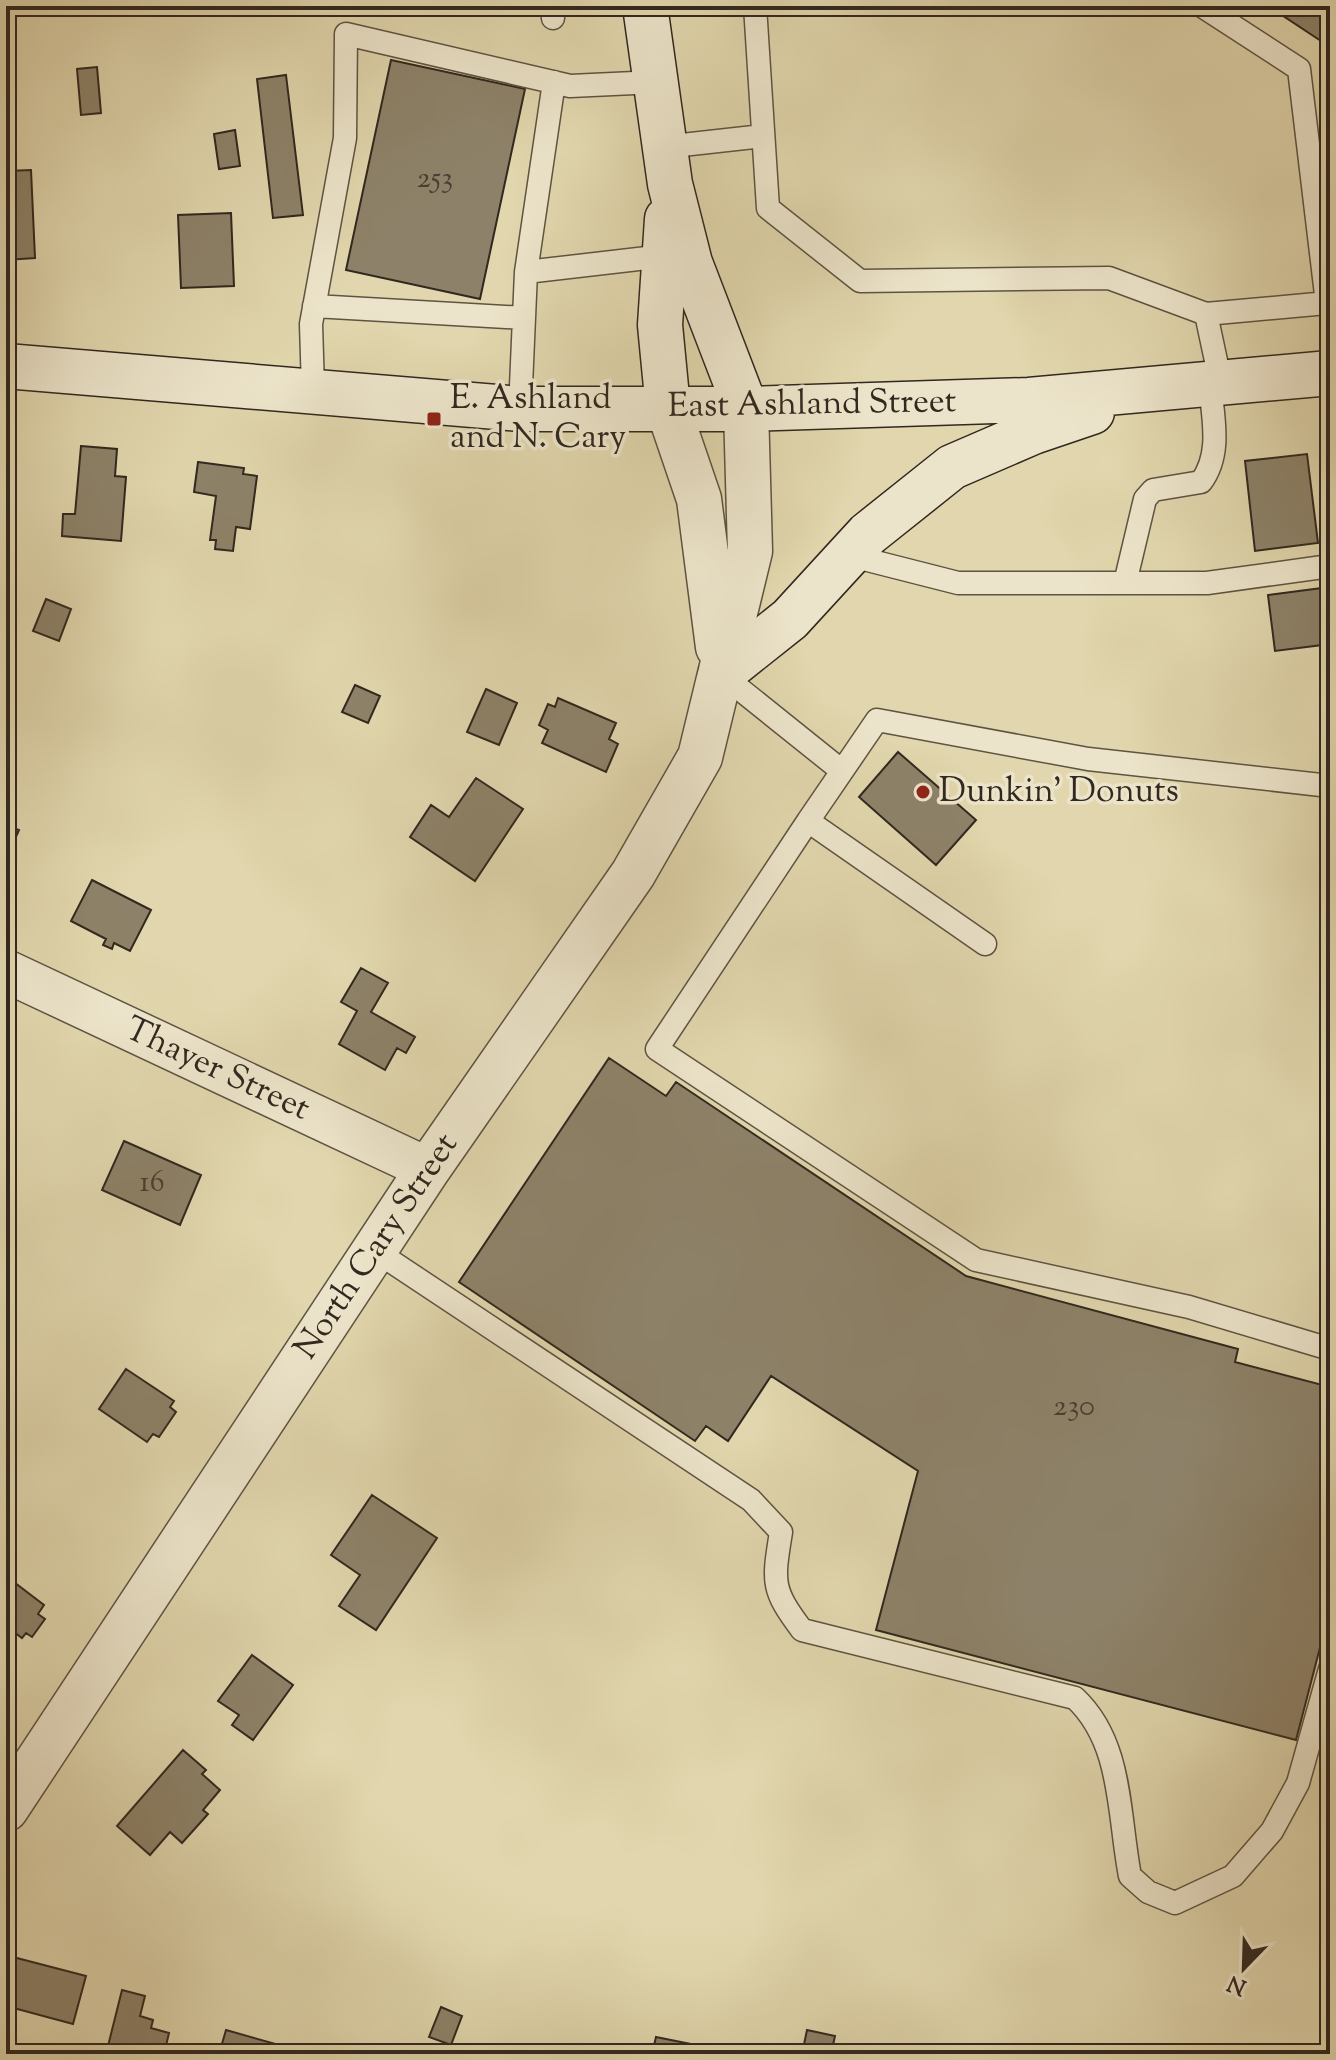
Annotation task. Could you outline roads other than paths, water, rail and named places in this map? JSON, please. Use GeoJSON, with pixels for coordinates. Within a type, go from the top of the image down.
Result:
{"type":"FeatureCollection","features":[{"type":"Feature","properties":{"kind":"main road","name":"North Cary Street"},"geometry":{"type":"LineString","coordinates":[[6,1809],[428,1169],[633,874],[700,757],[750,551],[746,409],[690,263],[667,166],[645,6]]}},
{"type":"Feature","properties":{"kind":"main road","name":"North Cary Street"},"geometry":{"type":"LineString","coordinates":[[667,166],[660,325],[668,408],[699,499],[721,674]]}},
{"type":"Feature","properties":{"kind":"main road","name":"East Ashland Street"},"geometry":{"type":"LineString","coordinates":[[6,366],[313,389],[520,409],[746,409],[1029,400],[1330,373]]}},
{"type":"Feature","properties":{"kind":"main road"},"geometry":{"type":"LineString","coordinates":[[721,674],[790,619],[868,534],[952,467],[1033,432],[1154,391]]}},
{"type":"Feature","properties":{"kind":"street","name":"Thayer Street"},"geometry":{"type":"LineString","coordinates":[[6,971],[428,1169]]}},
{"type":"Feature","properties":{"kind":"lane"},"geometry":{"type":"LineString","coordinates":[[755,6],[768,208],[860,281],[1109,278],[1206,314],[1328,303],[1299,69],[1202,6]]}},
{"type":"Feature","properties":{"kind":"lane"},"geometry":{"type":"LineString","coordinates":[[313,389],[311,324],[345,138],[346,34],[570,86],[656,82]]}},
{"type":"Feature","properties":{"kind":"lane"},"geometry":{"type":"LineString","coordinates":[[520,409],[526,272],[554,82]]}},
{"type":"Feature","properties":{"kind":"lane"},"geometry":{"type":"LineString","coordinates":[[667,166],[763,136]]}},
{"type":"Feature","properties":{"kind":"lane"},"geometry":{"type":"LineString","coordinates":[[526,272],[664,256]]}},
{"type":"Feature","properties":{"kind":"lane"},"geometry":{"type":"LineString","coordinates":[[314,306],[524,318]]}},
{"type":"Feature","properties":{"kind":"lane"},"geometry":{"type":"LineString","coordinates":[[1125,583],[1145,499],[1153,490],[1201,482],[1215,451],[1216,385],[1206,314]]}},
{"type":"Feature","properties":{"kind":"lane"},"geometry":{"type":"LineString","coordinates":[[848,555],[958,583],[1207,583],[1330,566]]}},
{"type":"Feature","properties":{"kind":"lane"},"geometry":{"type":"LineString","coordinates":[[721,674],[842,771]]}},
{"type":"Feature","properties":{"kind":"lane"},"geometry":{"type":"LineString","coordinates":[[1330,786],[1088,759],[877,720],[657,1049],[976,1260],[1189,1307],[1330,1349]]}},
{"type":"Feature","properties":{"kind":"lane"},"geometry":{"type":"LineString","coordinates":[[808,821],[985,944]]}},
{"type":"Feature","properties":{"kind":"lane"},"geometry":{"type":"LineString","coordinates":[[374,1250],[751,1500],[781,1532],[775,1572],[779,1599],[802,1630],[1075,1698],[1095,1716],[1111,1752],[1130,1876],[1148,1892],[1175,1903],[1233,1876],[1272,1831],[1298,1783],[1330,1669]]}},
{"type":"Feature","properties":{"kind":"place","name":"E. Ashland and N. Cary"},"geometry":{"type":"Point","coordinates":[434,419]}},
{"type":"Feature","properties":{"kind":"place","name":"Dunkin' Donuts"},"geometry":{"type":"Point","coordinates":[923,792]}}]}
